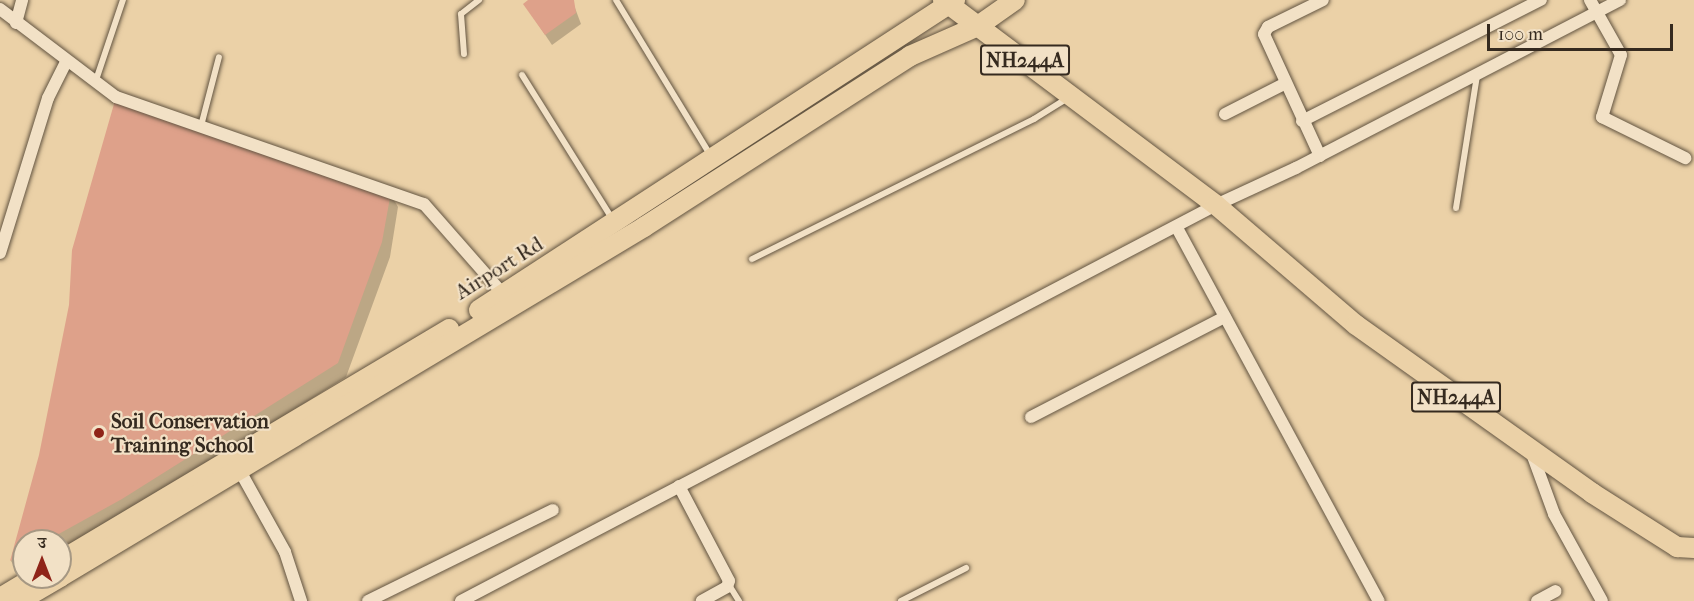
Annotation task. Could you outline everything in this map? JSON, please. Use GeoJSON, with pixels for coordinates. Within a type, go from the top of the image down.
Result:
{"type":"FeatureCollection","features":[{"type":"Feature","properties":{"kind":"main road"},"geometry":{"type":"LineString","coordinates":[[72,570],[653,221],[910,56],[978,26],[1015,0]]}},
{"type":"Feature","properties":{"kind":"main road","name":"Airport Rd"},"geometry":{"type":"LineString","coordinates":[[72,554],[504,295],[949,1]]}},
{"type":"Feature","properties":{"kind":"main road","name":"NH244A"},"geometry":{"type":"LineString","coordinates":[[949,1],[978,26],[1072,95],[1165,170],[1216,205],[1356,325],[1531,451],[1677,547],[1694,548]]}},
{"type":"Feature","properties":{"kind":"main road"},"geometry":{"type":"LineString","coordinates":[[0,598],[15,589]]}},
{"type":"Feature","properties":{"kind":"main road"},"geometry":{"type":"LineString","coordinates":[[19,601],[40,589]]}},
{"type":"Feature","properties":{"kind":"street"},"geometry":{"type":"LineString","coordinates":[[16,23],[22,0]]}},
{"type":"Feature","properties":{"kind":"street"},"geometry":{"type":"LineString","coordinates":[[1320,156],[1284,84],[1264,31],[1323,0]]}},
{"type":"Feature","properties":{"kind":"street"},"geometry":{"type":"LineString","coordinates":[[461,601],[1216,205],[1320,156],[1477,76],[1594,6],[1620,0]]}},
{"type":"Feature","properties":{"kind":"street"},"geometry":{"type":"LineString","coordinates":[[1302,121],[1535,1]]}},
{"type":"Feature","properties":{"kind":"street"},"geometry":{"type":"LineString","coordinates":[[1594,6],[1621,58],[1602,117],[1685,158]]}},
{"type":"Feature","properties":{"kind":"street"},"geometry":{"type":"LineString","coordinates":[[0,9],[94,84],[116,97],[424,204],[504,295]]}},
{"type":"Feature","properties":{"kind":"street"},"geometry":{"type":"LineString","coordinates":[[0,253],[48,98],[66,62]]}},
{"type":"Feature","properties":{"kind":"street"},"geometry":{"type":"LineString","coordinates":[[1225,114],[1284,84]]}},
{"type":"Feature","properties":{"kind":"street"},"geometry":{"type":"LineString","coordinates":[[1176,228],[1379,601]]}},
{"type":"Feature","properties":{"kind":"street"},"geometry":{"type":"LineString","coordinates":[[1031,417],[1225,317]]}},
{"type":"Feature","properties":{"kind":"street"},"geometry":{"type":"LineString","coordinates":[[1531,451],[1554,514],[1602,601]]}},
{"type":"Feature","properties":{"kind":"street"},"geometry":{"type":"LineString","coordinates":[[240,471],[285,552],[300,601]]}},
{"type":"Feature","properties":{"kind":"street"},"geometry":{"type":"LineString","coordinates":[[679,486],[729,584],[702,601]]}},
{"type":"Feature","properties":{"kind":"street"},"geometry":{"type":"LineString","coordinates":[[368,601],[553,510]]}},
{"type":"Feature","properties":{"kind":"street"},"geometry":{"type":"LineString","coordinates":[[1537,601],[1556,591]]}},
{"type":"Feature","properties":{"kind":"lane"},"geometry":{"type":"LineString","coordinates":[[94,84],[123,0]]}},
{"type":"Feature","properties":{"kind":"lane"},"geometry":{"type":"LineString","coordinates":[[464,54],[461,14],[479,0]]}},
{"type":"Feature","properties":{"kind":"lane"},"geometry":{"type":"LineString","coordinates":[[616,0],[712,159]]}},
{"type":"Feature","properties":{"kind":"lane"},"geometry":{"type":"LineString","coordinates":[[201,126],[219,57]]}},
{"type":"Feature","properties":{"kind":"lane"},"geometry":{"type":"LineString","coordinates":[[522,75],[614,223]]}},
{"type":"Feature","properties":{"kind":"lane"},"geometry":{"type":"LineString","coordinates":[[1456,208],[1477,76]]}},
{"type":"Feature","properties":{"kind":"lane"},"geometry":{"type":"LineString","coordinates":[[752,259],[1034,119],[1072,95]]}},
{"type":"Feature","properties":{"kind":"lane"},"geometry":{"type":"LineString","coordinates":[[901,601],[966,568]]}},
{"type":"Feature","properties":{"kind":"lane"},"geometry":{"type":"LineString","coordinates":[[729,584],[739,601]]}},
{"type":"Feature","properties":{"kind":"building"},"geometry":{"type":"Polygon","coordinates":[[[528,0],[574,0],[576,13],[545,35],[523,4],[528,0]]]}},
{"type":"Feature","properties":{"kind":"building","name":"Soil Conservation Training School"},"geometry":{"type":"Polygon","coordinates":[[[116,97],[391,192],[382,242],[338,363],[122,499],[68,529],[19,529],[39,455],[69,305],[72,250],[116,97]]]}},
{"type":"Feature","properties":{"kind":"place","name":"Soil Conservation Training School"},"geometry":{"type":"Point","coordinates":[99,433]}}]}
